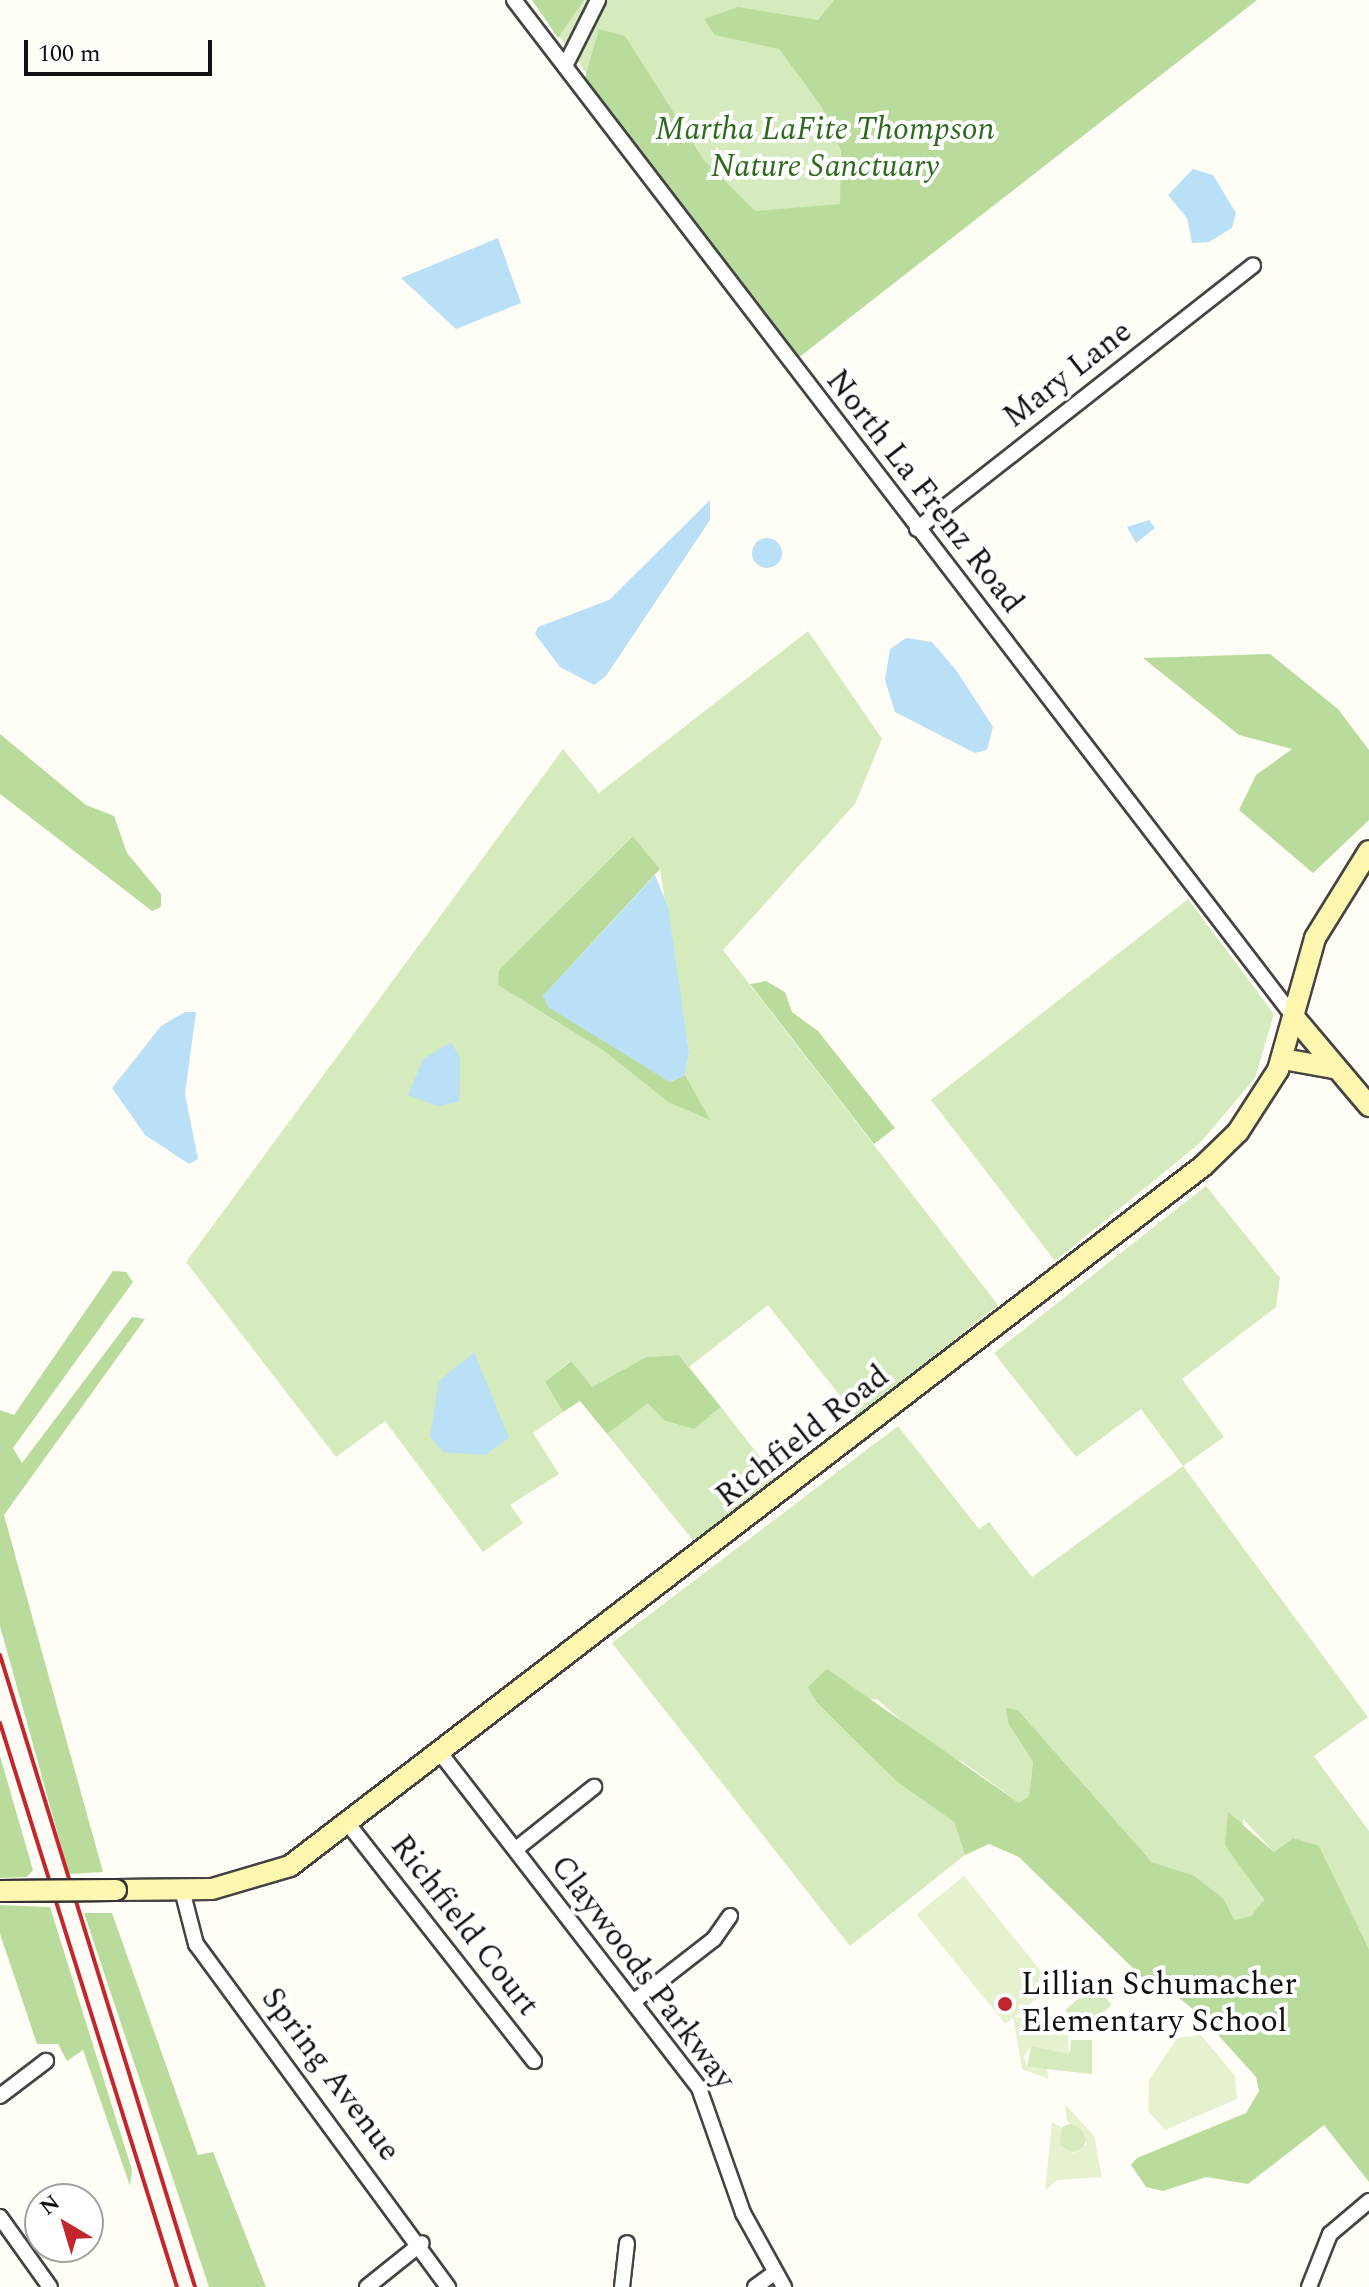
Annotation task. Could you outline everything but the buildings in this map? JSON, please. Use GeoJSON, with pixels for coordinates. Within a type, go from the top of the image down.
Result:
{"type":"FeatureCollection","features":[{"type":"Feature","properties":{"kind":"street","name":"North La Frenz Road"},"geometry":{"type":"LineString","coordinates":[[514,0],[1293,1016]]}},
{"type":"Feature","properties":{"kind":"street"},"geometry":{"type":"LineString","coordinates":[[565,66],[598,0]]}},
{"type":"Feature","properties":{"kind":"street","name":"Mary Lane"},"geometry":{"type":"LineString","coordinates":[[917,529],[1253,266]]}},
{"type":"Feature","properties":{"kind":"street","name":"Richfield Road"},"geometry":{"type":"LineString","coordinates":[[0,1891],[182,1890],[278,1871],[349,1825],[1203,1166],[1253,1112],[1283,1059],[1293,1016],[1326,913],[1369,851]]}},
{"type":"Feature","properties":{"kind":"street"},"geometry":{"type":"LineString","coordinates":[[1293,1016],[1369,1106]]}},
{"type":"Feature","properties":{"kind":"street"},"geometry":{"type":"LineString","coordinates":[[1283,1059],[1338,1069]]}},
{"type":"Feature","properties":{"kind":"street","name":"Claywoods Parkway"},"geometry":{"type":"LineString","coordinates":[[441,1754],[707,2103],[743,2213],[784,2287]]}},
{"type":"Feature","properties":{"kind":"street"},"geometry":{"type":"LineString","coordinates":[[516,1849],[594,1787]]}},
{"type":"Feature","properties":{"kind":"street","name":"Richfield Court"},"geometry":{"type":"LineString","coordinates":[[349,1825],[534,2061]]}},
{"type":"Feature","properties":{"kind":"street","name":"Spring Avenue"},"geometry":{"type":"LineString","coordinates":[[182,1890],[196,1944],[422,2243],[448,2287]]}},
{"type":"Feature","properties":{"kind":"street"},"geometry":{"type":"LineString","coordinates":[[633,2002],[714,1939],[730,1916]]}},
{"type":"Feature","properties":{"kind":"street"},"geometry":{"type":"LineString","coordinates":[[0,2096],[46,2061]]}},
{"type":"Feature","properties":{"kind":"street"},"geometry":{"type":"LineString","coordinates":[[1309,2287],[1330,2234],[1369,2201]]}},
{"type":"Feature","properties":{"kind":"street"},"geometry":{"type":"LineString","coordinates":[[0,2217],[50,2287]]}},
{"type":"Feature","properties":{"kind":"street"},"geometry":{"type":"LineString","coordinates":[[367,2287],[422,2243]]}},
{"type":"Feature","properties":{"kind":"street"},"geometry":{"type":"LineString","coordinates":[[622,2287],[627,2243]]}},
{"type":"Feature","properties":{"kind":"street"},"geometry":{"type":"LineString","coordinates":[[755,2287],[774,2273]]}},
{"type":"Feature","properties":{"kind":"green space","name":"Martha LaFite Thompson Nature Sanctuary"},"geometry":{"type":"Polygon","coordinates":[[[532,0],[1257,0],[798,358],[532,0]]]}},
{"type":"Feature","properties":{"kind":"green space"},"geometry":{"type":"Polygon","coordinates":[[[532,0],[584,0],[558,38],[532,0]]]}},
{"type":"Feature","properties":{"kind":"green space","name":"Martha LaFite Thompson Nature Sanctuary"},"geometry":{"type":"Polygon","coordinates":[[[834,0],[1257,0],[798,358],[585,78],[599,29],[625,36],[703,159],[755,211],[840,204],[841,151],[822,107],[779,49],[715,35],[704,19],[738,7],[818,20],[834,0]]]}},
{"type":"Feature","properties":{"kind":"green space"},"geometry":{"type":"Polygon","coordinates":[[[808,631],[882,739],[855,804],[723,950],[998,1305],[857,1417],[768,1305],[689,1367],[679,1355],[646,1357],[592,1387],[570,1361],[545,1382],[563,1412],[533,1433],[559,1474],[510,1505],[523,1523],[483,1552],[385,1421],[336,1457],[186,1262],[563,749],[599,793],[808,631]],[[633,836],[500,970],[498,985],[604,1051],[668,1102],[709,1119],[685,1075],[689,1052],[660,869],[633,836]]]}},
{"type":"Feature","properties":{"kind":"green space"},"geometry":{"type":"Polygon","coordinates":[[[1270,654],[1338,709],[1369,750],[1369,820],[1313,873],[1239,810],[1256,775],[1292,749],[1239,735],[1143,658],[1270,654]]]}},
{"type":"Feature","properties":{"kind":"green space"},"geometry":{"type":"Polygon","coordinates":[[[0,734],[86,805],[114,816],[127,853],[161,894],[161,907],[152,911],[0,794],[0,734]]]}},
{"type":"Feature","properties":{"kind":"green space"},"geometry":{"type":"Polygon","coordinates":[[[633,836],[660,869],[543,996],[670,1082],[685,1075],[710,1120],[668,1102],[604,1051],[498,985],[499,970],[633,836]]]}},
{"type":"Feature","properties":{"kind":"green space"},"geometry":{"type":"Polygon","coordinates":[[[1188,899],[1274,1014],[1255,1078],[1200,1143],[1055,1261],[931,1100],[1188,899]]]}},
{"type":"Feature","properties":{"kind":"green space"},"geometry":{"type":"Polygon","coordinates":[[[766,981],[785,992],[792,1012],[818,1031],[895,1128],[874,1144],[750,984],[766,981]]]}},
{"type":"Feature","properties":{"kind":"green space"},"geometry":{"type":"Polygon","coordinates":[[[1206,1186],[1280,1278],[1276,1307],[1182,1379],[1224,1437],[1183,1466],[1141,1409],[1076,1457],[994,1353],[1206,1186]]]}},
{"type":"Feature","properties":{"kind":"green space"},"geometry":{"type":"Polygon","coordinates":[[[113,1271],[126,1272],[133,1282],[13,1448],[22,1463],[132,1317],[145,1319],[4,1515],[103,1872],[69,1874],[0,1626],[0,1410],[14,1415],[113,1271]]]}},
{"type":"Feature","properties":{"kind":"green space"},"geometry":{"type":"Polygon","coordinates":[[[679,1355],[721,1407],[694,1429],[665,1421],[648,1403],[607,1434],[580,1401],[563,1412],[545,1382],[571,1361],[592,1387],[646,1357],[679,1355]]]}},
{"type":"Feature","properties":{"kind":"green space"},"geometry":{"type":"Polygon","coordinates":[[[648,1402],[665,1421],[693,1429],[721,1407],[778,1480],[695,1543],[607,1434],[648,1402]]]}},
{"type":"Feature","properties":{"kind":"green space"},"geometry":{"type":"Polygon","coordinates":[[[898,1426],[979,1529],[989,1522],[1032,1577],[1183,1466],[1368,1717],[1314,1756],[1369,1831],[1369,1949],[1319,1847],[1293,1838],[1274,1852],[1243,1819],[1245,1872],[1264,1901],[1251,1916],[1235,1920],[1223,1898],[1193,1875],[1152,1862],[1018,1710],[1008,1723],[1033,1762],[1029,1796],[1019,1803],[963,1762],[938,1753],[877,1699],[817,1703],[897,1782],[954,1822],[965,1855],[850,1946],[612,1643],[898,1426]]]}},
{"type":"Feature","properties":{"kind":"green space"},"geometry":{"type":"Polygon","coordinates":[[[827,1669],[1019,1803],[1029,1796],[1033,1762],[1008,1723],[1006,1708],[1018,1710],[1152,1862],[1193,1875],[1223,1898],[1235,1920],[1251,1916],[1264,1900],[1225,1845],[1228,1812],[1274,1852],[1293,1838],[1319,1846],[1369,1949],[1369,2182],[1324,2125],[1248,2184],[1206,2177],[1163,2191],[1146,2187],[1131,2165],[1137,2158],[1246,2113],[1259,2091],[1256,2077],[1202,2017],[1165,1986],[1144,1979],[1019,1857],[989,1844],[965,1855],[954,1822],[897,1782],[817,1703],[808,1687],[827,1669]]]}},
{"type":"Feature","properties":{"kind":"green space"},"geometry":{"type":"Polygon","coordinates":[[[0,1756],[33,1870],[27,1877],[0,1878],[0,1756]]]}},
{"type":"Feature","properties":{"kind":"green space"},"geometry":{"type":"Polygon","coordinates":[[[964,1876],[1053,1986],[1005,2024],[917,1914],[964,1876]]]}},
{"type":"Feature","properties":{"kind":"green space"},"geometry":{"type":"Polygon","coordinates":[[[0,1905],[50,1907],[132,2170],[130,2186],[83,2050],[67,2061],[58,2044],[37,2044],[0,1934],[0,1905]]]}},
{"type":"Feature","properties":{"kind":"green space"},"geometry":{"type":"Polygon","coordinates":[[[84,1913],[112,1913],[198,2155],[213,2152],[266,2287],[209,2287],[84,1913]]]}},
{"type":"Feature","properties":{"kind":"green space"},"geometry":{"type":"Polygon","coordinates":[[[1095,1985],[1112,2005],[1082,2030],[1065,2010],[1095,1985]]]}},
{"type":"Feature","properties":{"kind":"green space"},"geometry":{"type":"Polygon","coordinates":[[[1013,2017],[1067,2019],[1069,2054],[1031,2046],[1024,2056],[1027,2067],[1047,2069],[1049,2079],[1022,2069],[1013,2017]]]}},
{"type":"Feature","properties":{"kind":"green space"},"geometry":{"type":"Polygon","coordinates":[[[1201,2035],[1235,2076],[1237,2099],[1165,2130],[1148,2111],[1149,2080],[1177,2038],[1201,2035]]]}},
{"type":"Feature","properties":{"kind":"green space"},"geometry":{"type":"Polygon","coordinates":[[[1071,2040],[1092,2040],[1092,2074],[1027,2067],[1031,2046],[1070,2052],[1071,2040]]]}},
{"type":"Feature","properties":{"kind":"green space"},"geometry":{"type":"Polygon","coordinates":[[[1065,2104],[1094,2136],[1102,2177],[1057,2180],[1045,2191],[1052,2122],[1062,2128],[1060,2145],[1073,2153],[1087,2144],[1083,2131],[1067,2121],[1065,2104]]]}},
{"type":"Feature","properties":{"kind":"green space"},"geometry":{"type":"Polygon","coordinates":[[[1072,2124],[1082,2128],[1086,2138],[1082,2148],[1072,2152],[1062,2148],[1058,2138],[1062,2128],[1072,2124]]]}},
{"type":"Feature","properties":{"kind":"water"},"geometry":{"type":"Polygon","coordinates":[[[1193,169],[1213,175],[1236,213],[1232,228],[1209,242],[1192,243],[1187,218],[1168,195],[1193,169]]]}},
{"type":"Feature","properties":{"kind":"water"},"geometry":{"type":"Polygon","coordinates":[[[498,238],[521,303],[456,329],[401,278],[498,238]]]}},
{"type":"Feature","properties":{"kind":"water"},"geometry":{"type":"Polygon","coordinates":[[[710,500],[710,520],[606,676],[594,685],[560,667],[535,634],[538,627],[609,600],[710,500]]]}},
{"type":"Feature","properties":{"kind":"water"},"geometry":{"type":"Polygon","coordinates":[[[1149,520],[1155,528],[1136,543],[1127,527],[1149,520]]]}},
{"type":"Feature","properties":{"kind":"water"},"geometry":{"type":"Polygon","coordinates":[[[767,538],[778,542],[782,553],[778,564],[767,568],[756,564],[752,553],[756,542],[767,538]]]}},
{"type":"Feature","properties":{"kind":"water"},"geometry":{"type":"Polygon","coordinates":[[[906,638],[932,642],[956,670],[993,727],[987,750],[975,753],[895,712],[885,680],[890,649],[906,638]]]}},
{"type":"Feature","properties":{"kind":"water"},"geometry":{"type":"Polygon","coordinates":[[[655,875],[668,907],[689,1052],[685,1075],[670,1082],[548,1007],[543,996],[655,875]]]}},
{"type":"Feature","properties":{"kind":"water"},"geometry":{"type":"Polygon","coordinates":[[[185,1012],[196,1012],[185,1094],[198,1159],[189,1164],[145,1135],[112,1088],[161,1026],[185,1012]]]}},
{"type":"Feature","properties":{"kind":"water"},"geometry":{"type":"Polygon","coordinates":[[[451,1042],[460,1058],[459,1102],[437,1106],[408,1095],[423,1059],[451,1042]]]}},
{"type":"Feature","properties":{"kind":"water"},"geometry":{"type":"Polygon","coordinates":[[[474,1352],[509,1438],[485,1455],[443,1452],[430,1437],[439,1381],[474,1352]]]}},
{"type":"Feature","properties":{"kind":"railway"},"geometry":{"type":"LineString","coordinates":[[0,1655],[195,2287]]}},
{"type":"Feature","properties":{"kind":"railway"},"geometry":{"type":"LineString","coordinates":[[0,1723],[177,2287]]}},
{"type":"Feature","properties":{"kind":"place","name":"Lillian Schumacher Elementary School"},"geometry":{"type":"Point","coordinates":[1005,2004]}}]}
